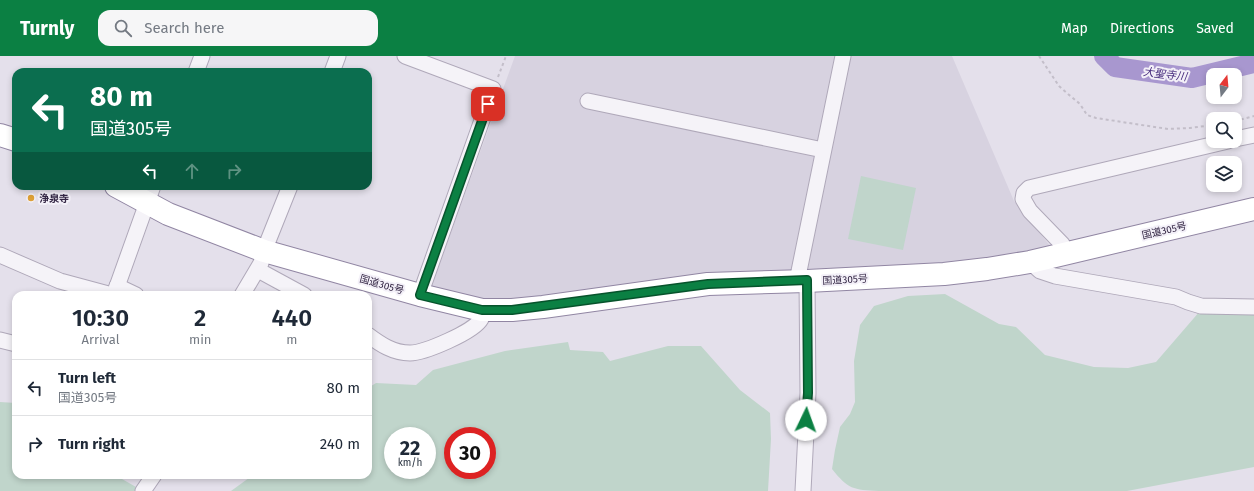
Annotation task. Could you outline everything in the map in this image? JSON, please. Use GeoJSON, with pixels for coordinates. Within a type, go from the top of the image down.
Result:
{"type":"FeatureCollection","features":[{"type":"Feature","properties":{"kind":"highway"},"geometry":{"type":"LineString","coordinates":[[0,135],[12,139]]}},
{"type":"Feature","properties":{"kind":"highway","name":"国道305号"},"geometry":{"type":"LineString","coordinates":[[133,190],[150,194],[168,214],[261,260],[482,310],[512,310],[543,307],[708,284],[944,274],[987,269],[1030,262],[1254,209]]}},
{"type":"Feature","properties":{"kind":"street"},"geometry":{"type":"LineString","coordinates":[[198,68],[202,56]]}},
{"type":"Feature","properties":{"kind":"street"},"geometry":{"type":"LineString","coordinates":[[334,68],[338,56]]}},
{"type":"Feature","properties":{"kind":"street"},"geometry":{"type":"LineString","coordinates":[[405,56],[493,89],[420,295]]}},
{"type":"Feature","properties":{"kind":"street"},"geometry":{"type":"LineString","coordinates":[[803,491],[808,393],[802,281],[823,150],[843,56]]}},
{"type":"Feature","properties":{"kind":"street"},"geometry":{"type":"LineString","coordinates":[[588,101],[823,150]]}},
{"type":"Feature","properties":{"kind":"street"},"geometry":{"type":"LineString","coordinates":[[1242,138],[1254,135]]}},
{"type":"Feature","properties":{"kind":"street"},"geometry":{"type":"LineString","coordinates":[[1067,253],[1062,244],[1030,211],[1023,199],[1024,193],[1029,188],[1206,146]]}},
{"type":"Feature","properties":{"kind":"street"},"geometry":{"type":"LineString","coordinates":[[244,291],[261,260],[288,190]]}},
{"type":"Feature","properties":{"kind":"street"},"geometry":{"type":"LineString","coordinates":[[114,291],[150,194]]}},
{"type":"Feature","properties":{"kind":"street"},"geometry":{"type":"LineString","coordinates":[[0,255],[60,281],[109,291]]}},
{"type":"Feature","properties":{"kind":"street"},"geometry":{"type":"LineString","coordinates":[[261,260],[299,291]]}},
{"type":"Feature","properties":{"kind":"street"},"geometry":{"type":"LineString","coordinates":[[1030,262],[1040,271],[1055,276],[1176,297],[1201,306],[1254,307]]}},
{"type":"Feature","properties":{"kind":"street"},"geometry":{"type":"LineString","coordinates":[[372,338],[386,348],[410,353],[463,334],[481,319],[482,310]]}},
{"type":"Feature","properties":{"kind":"street"},"geometry":{"type":"LineString","coordinates":[[0,340],[12,343]]}},
{"type":"Feature","properties":{"kind":"street"},"geometry":{"type":"LineString","coordinates":[[143,491],[151,479]]}},
{"type":"Feature","properties":{"kind":"path"},"geometry":{"type":"LineString","coordinates":[[493,89],[506,56]]}},
{"type":"Feature","properties":{"kind":"path"},"geometry":{"type":"LineString","coordinates":[[1039,56],[1060,86],[1080,104],[1087,115],[1096,118],[1168,128],[1190,128],[1206,126]]}},
{"type":"Feature","properties":{"kind":"path"},"geometry":{"type":"LineString","coordinates":[[1242,119],[1254,116]]}},
{"type":"Feature","properties":{"kind":"shaded area"},"geometry":{"type":"Polygon","coordinates":[[[515,56],[952,56],[1014,201],[1051,247],[942,267],[529,301],[478,301],[430,290],[515,56]]]}},
{"type":"Feature","properties":{"kind":"green space"},"geometry":{"type":"Polygon","coordinates":[[[861,176],[916,188],[903,250],[848,239],[861,176]]]}},
{"type":"Feature","properties":{"kind":"green space"},"geometry":{"type":"Polygon","coordinates":[[[945,294],[999,324],[1016,327],[1045,355],[1094,367],[1128,368],[1156,362],[1200,311],[1254,313],[1254,467],[1127,491],[879,491],[863,490],[852,487],[842,481],[832,469],[840,427],[850,414],[855,402],[854,361],[860,325],[874,306],[908,296],[945,294]]]}},
{"type":"Feature","properties":{"kind":"green space"},"geometry":{"type":"Polygon","coordinates":[[[568,342],[570,350],[603,352],[610,361],[668,346],[701,346],[740,390],[770,413],[771,439],[768,491],[231,491],[248,479],[372,479],[372,386],[376,383],[416,385],[433,370],[505,351],[568,342]]]}},
{"type":"Feature","properties":{"kind":"green space"},"geometry":{"type":"Polygon","coordinates":[[[0,402],[12,403],[12,479],[122,479],[143,491],[0,491],[0,402]]]}},
{"type":"Feature","properties":{"kind":"waterway","name":"大聖寺川"},"geometry":{"type":"LineString","coordinates":[[1104,56],[1115,67],[1192,78],[1254,63]]}},
{"type":"Feature","properties":{"kind":"place","name":"浄泉寺"},"geometry":{"type":"Point","coordinates":[31,198]}},
{"type":"Feature","properties":{"kind":"route"},"geometry":{"type":"LineString","coordinates":[[488,104],[420,295],[482,310],[512,310],[708,284],[807,280],[808,393],[806,420]]}}]}
